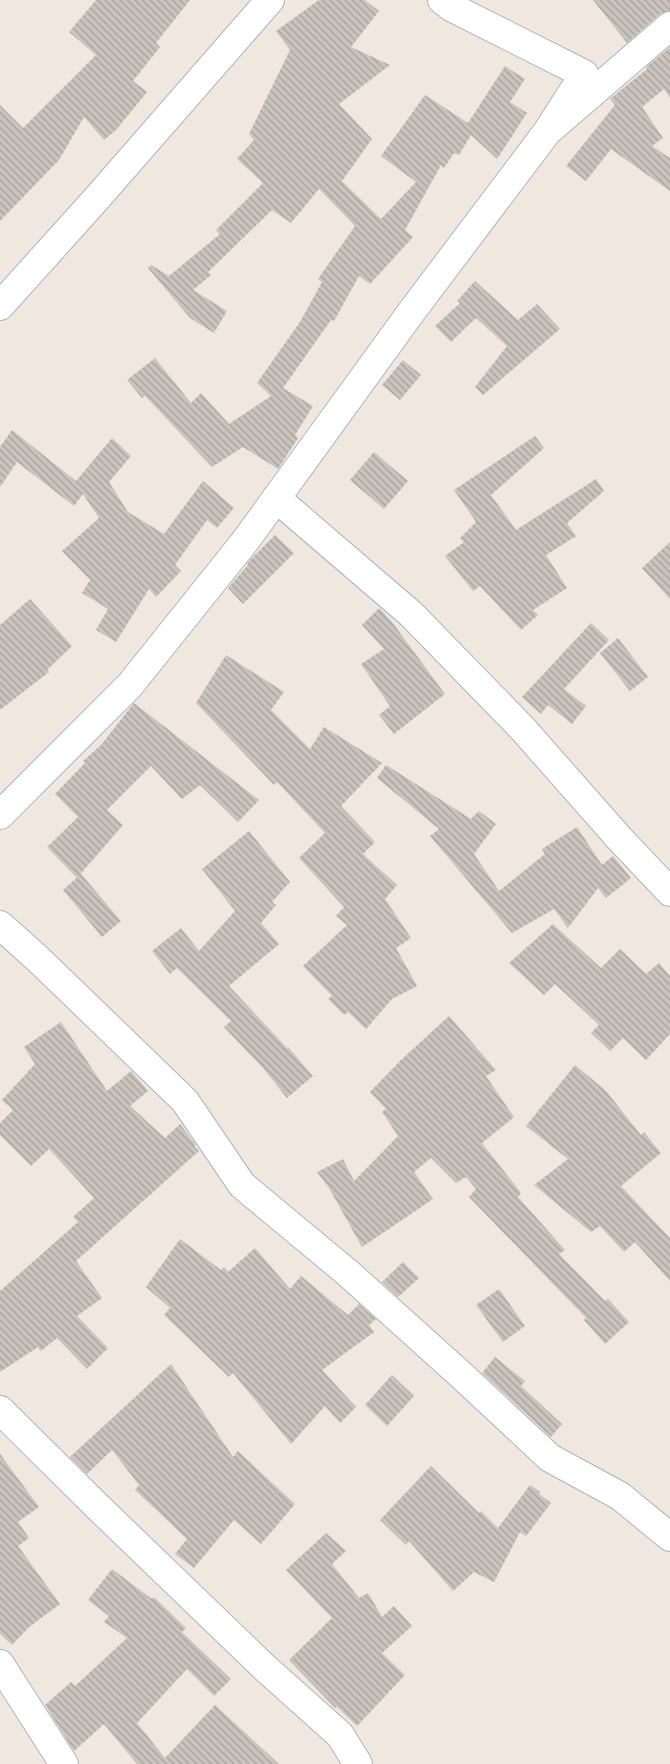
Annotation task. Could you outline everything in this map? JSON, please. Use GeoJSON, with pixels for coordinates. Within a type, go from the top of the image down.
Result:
{"type":"FeatureCollection","features":[{"type":"Feature","properties":{"kind":"street"},"geometry":{"type":"LineString","coordinates":[[0,306],[118,175],[270,0]]}},
{"type":"Feature","properties":{"kind":"street"},"geometry":{"type":"LineString","coordinates":[[0,815],[130,686],[246,540],[412,311],[547,132],[584,74],[450,7],[442,0]]}},
{"type":"Feature","properties":{"kind":"street"},"geometry":{"type":"LineString","coordinates":[[547,132],[670,26]]}},
{"type":"Feature","properties":{"kind":"street"},"geometry":{"type":"LineString","coordinates":[[276,498],[411,614],[522,728],[619,838],[670,892]]}},
{"type":"Feature","properties":{"kind":"street"},"geometry":{"type":"LineString","coordinates":[[0,925],[38,959],[185,1101],[242,1185],[349,1274],[550,1458],[620,1496],[670,1537]]}},
{"type":"Feature","properties":{"kind":"street"},"geometry":{"type":"LineString","coordinates":[[0,1410],[264,1667],[340,1735],[358,1764]]}},
{"type":"Feature","properties":{"kind":"street"},"geometry":{"type":"LineString","coordinates":[[0,1664],[64,1764]]}},
{"type":"Feature","properties":{"kind":"building"},"geometry":{"type":"Polygon","coordinates":[[[96,0],[190,0],[156,43],[160,47],[133,81],[147,92],[116,130],[104,140],[84,117],[59,160],[0,221],[0,105],[23,128],[96,55],[69,32],[96,0]]]}},
{"type":"Feature","properties":{"kind":"building"},"geometry":{"type":"Polygon","coordinates":[[[319,0],[365,0],[379,11],[351,47],[390,65],[339,104],[372,139],[342,181],[381,219],[416,182],[381,156],[425,95],[468,123],[505,66],[525,79],[510,102],[527,113],[497,159],[471,135],[459,155],[454,153],[444,168],[441,165],[405,230],[413,237],[370,284],[359,276],[334,321],[331,320],[283,388],[313,406],[295,435],[298,438],[278,469],[243,447],[212,467],[145,396],[142,398],[127,380],[155,358],[191,403],[201,393],[229,424],[271,396],[257,383],[300,322],[322,282],[318,279],[355,226],[319,189],[291,223],[272,210],[208,272],[211,275],[193,290],[227,311],[214,333],[190,318],[148,268],[151,265],[169,276],[220,234],[216,230],[263,183],[237,159],[254,140],[249,134],[290,50],[276,31],[319,0]]]}},
{"type":"Feature","properties":{"kind":"building"},"geometry":{"type":"Polygon","coordinates":[[[593,0],[670,0],[670,11],[660,14],[627,43],[593,0]]]}},
{"type":"Feature","properties":{"kind":"building"},"geometry":{"type":"Polygon","coordinates":[[[670,47],[670,98],[664,89],[642,107],[663,138],[652,146],[670,158],[670,191],[611,149],[586,181],[566,166],[615,105],[610,99],[647,69],[646,67],[670,47]]]}},
{"type":"Feature","properties":{"kind":"building"},"geometry":{"type":"Polygon","coordinates":[[[475,281],[518,320],[537,304],[560,329],[483,395],[475,387],[507,346],[476,318],[451,342],[435,326],[460,303],[457,301],[475,281]]]}},
{"type":"Feature","properties":{"kind":"building"},"geometry":{"type":"Polygon","coordinates":[[[403,360],[421,375],[400,400],[382,385],[403,360]]]}},
{"type":"Feature","properties":{"kind":"building"},"geometry":{"type":"Polygon","coordinates":[[[12,430],[76,481],[112,438],[131,456],[109,482],[128,512],[164,534],[203,481],[234,508],[217,528],[207,520],[175,565],[181,571],[156,597],[149,589],[116,642],[96,630],[108,609],[82,593],[90,580],[62,551],[99,518],[83,494],[74,506],[17,462],[0,487],[0,447],[12,430]]]}},
{"type":"Feature","properties":{"kind":"building"},"geometry":{"type":"Polygon","coordinates":[[[535,436],[544,448],[491,495],[516,530],[596,479],[604,491],[567,523],[576,536],[546,555],[567,588],[533,610],[538,615],[521,630],[480,586],[473,591],[445,556],[464,542],[460,538],[476,522],[454,490],[535,436]]]}},
{"type":"Feature","properties":{"kind":"building"},"geometry":{"type":"Polygon","coordinates":[[[374,452],[408,481],[384,509],[350,480],[374,452]]]}},
{"type":"Feature","properties":{"kind":"building"},"geometry":{"type":"Polygon","coordinates":[[[275,535],[294,553],[243,604],[228,588],[251,559],[275,535]]]}},
{"type":"Feature","properties":{"kind":"building"},"geometry":{"type":"Polygon","coordinates":[[[670,542],[670,599],[642,568],[670,542]]]}},
{"type":"Feature","properties":{"kind":"building"},"geometry":{"type":"Polygon","coordinates":[[[30,599],[72,646],[47,670],[49,672],[0,710],[0,625],[30,599]]]}},
{"type":"Feature","properties":{"kind":"building"},"geometry":{"type":"Polygon","coordinates":[[[379,608],[392,622],[445,694],[394,734],[379,715],[390,706],[361,664],[384,649],[362,625],[379,608]]]}},
{"type":"Feature","properties":{"kind":"building"},"geometry":{"type":"Polygon","coordinates":[[[591,623],[609,640],[564,689],[586,706],[572,724],[548,705],[541,714],[522,697],[591,623]]]}},
{"type":"Feature","properties":{"kind":"building"},"geometry":{"type":"Polygon","coordinates":[[[618,638],[648,677],[630,691],[600,653],[618,638]]]}},
{"type":"Feature","properties":{"kind":"building"},"geometry":{"type":"Polygon","coordinates":[[[226,655],[284,692],[271,710],[310,749],[324,727],[382,763],[341,806],[375,842],[363,854],[397,885],[385,899],[411,938],[396,948],[417,986],[392,999],[366,1029],[348,1012],[344,1015],[328,999],[332,996],[303,966],[347,925],[336,916],[344,907],[299,858],[325,833],[277,782],[274,785],[196,703],[226,655]]]}},
{"type":"Feature","properties":{"kind":"building"},"geometry":{"type":"Polygon","coordinates":[[[134,703],[259,800],[238,822],[200,785],[182,799],[151,766],[107,810],[123,825],[77,878],[47,847],[78,817],[55,794],[85,763],[83,761],[101,745],[134,703]]]}},
{"type":"Feature","properties":{"kind":"building"},"geometry":{"type":"Polygon","coordinates":[[[386,765],[471,819],[479,811],[496,824],[474,854],[499,891],[545,854],[542,849],[577,827],[602,865],[613,856],[631,878],[606,898],[598,888],[568,928],[554,909],[512,933],[430,836],[439,829],[377,778],[386,765]]]}},
{"type":"Feature","properties":{"kind":"building"},"geometry":{"type":"Polygon","coordinates":[[[249,831],[290,882],[272,902],[276,905],[261,923],[279,944],[229,986],[288,1047],[313,1076],[287,1098],[263,1068],[224,1027],[231,1021],[177,968],[170,974],[152,951],[181,928],[199,951],[235,911],[202,869],[249,831]]]}},
{"type":"Feature","properties":{"kind":"building"},"geometry":{"type":"Polygon","coordinates":[[[81,874],[121,921],[102,937],[63,890],[81,874]]]}},
{"type":"Feature","properties":{"kind":"building"},"geometry":{"type":"Polygon","coordinates":[[[553,924],[601,968],[620,949],[646,974],[659,963],[670,976],[670,1034],[646,1060],[623,1038],[610,1051],[591,1033],[599,1025],[555,984],[544,995],[509,963],[553,924]]]}},
{"type":"Feature","properties":{"kind":"building"},"geometry":{"type":"Polygon","coordinates":[[[449,1016],[496,1070],[486,1076],[514,1117],[482,1143],[521,1193],[518,1197],[565,1250],[559,1254],[605,1301],[608,1299],[629,1322],[605,1344],[584,1320],[586,1318],[469,1197],[476,1189],[466,1177],[456,1183],[431,1158],[414,1172],[433,1199],[362,1247],[329,1188],[317,1172],[343,1159],[354,1181],[398,1136],[382,1112],[386,1109],[370,1092],[401,1060],[449,1016]]]}},
{"type":"Feature","properties":{"kind":"building"},"geometry":{"type":"Polygon","coordinates":[[[61,1022],[107,1091],[131,1071],[148,1091],[130,1106],[165,1138],[180,1124],[199,1151],[76,1261],[102,1298],[77,1316],[108,1348],[87,1369],[57,1338],[41,1351],[38,1347],[0,1372],[0,1291],[78,1222],[73,1217],[94,1198],[49,1149],[31,1166],[0,1135],[0,1123],[13,1110],[2,1100],[35,1064],[24,1047],[61,1022]]]}},
{"type":"Feature","properties":{"kind":"building"},"geometry":{"type":"Polygon","coordinates":[[[575,1065],[606,1091],[641,1135],[644,1132],[661,1153],[621,1186],[670,1238],[670,1281],[635,1242],[624,1252],[600,1226],[591,1232],[534,1185],[568,1159],[526,1126],[575,1065]]]}},
{"type":"Feature","properties":{"kind":"building"},"geometry":{"type":"Polygon","coordinates":[[[180,1239],[221,1270],[224,1267],[228,1272],[255,1248],[290,1289],[301,1276],[348,1315],[359,1304],[376,1319],[369,1325],[374,1332],[322,1370],[356,1407],[340,1423],[325,1406],[291,1444],[233,1373],[229,1377],[164,1315],[170,1308],[146,1287],[180,1239]]]}},
{"type":"Feature","properties":{"kind":"building"},"geometry":{"type":"Polygon","coordinates":[[[403,1262],[419,1278],[398,1297],[382,1282],[403,1262]]]}},
{"type":"Feature","properties":{"kind":"building"},"geometry":{"type":"Polygon","coordinates":[[[499,1289],[525,1326],[503,1342],[476,1305],[499,1289]]]}},
{"type":"Feature","properties":{"kind":"building"},"geometry":{"type":"Polygon","coordinates":[[[495,1357],[525,1381],[521,1386],[562,1424],[551,1437],[482,1373],[495,1357]]]}},
{"type":"Feature","properties":{"kind":"building"},"geometry":{"type":"Polygon","coordinates":[[[171,1364],[233,1457],[238,1451],[295,1504],[261,1544],[234,1520],[194,1568],[175,1554],[187,1539],[135,1490],[139,1485],[112,1450],[87,1474],[70,1457],[171,1364]]]}},
{"type":"Feature","properties":{"kind":"building"},"geometry":{"type":"Polygon","coordinates":[[[392,1375],[414,1396],[387,1426],[365,1405],[392,1375]]]}},
{"type":"Feature","properties":{"kind":"building"},"geometry":{"type":"Polygon","coordinates":[[[0,1454],[39,1507],[18,1522],[29,1538],[18,1546],[60,1604],[29,1627],[12,1645],[0,1634],[0,1454]]]}},
{"type":"Feature","properties":{"kind":"building"},"geometry":{"type":"Polygon","coordinates":[[[431,1466],[479,1513],[481,1511],[498,1528],[530,1485],[551,1503],[526,1536],[520,1532],[494,1582],[474,1572],[453,1591],[409,1541],[406,1545],[380,1520],[431,1466]]]}},
{"type":"Feature","properties":{"kind":"building"},"geometry":{"type":"Polygon","coordinates":[[[326,1533],[346,1551],[332,1564],[359,1598],[368,1593],[382,1617],[394,1606],[412,1626],[382,1653],[405,1675],[357,1726],[337,1707],[335,1708],[289,1660],[332,1618],[286,1570],[326,1533]]]}},
{"type":"Feature","properties":{"kind":"building"},"geometry":{"type":"Polygon","coordinates":[[[112,1569],[152,1599],[154,1597],[186,1628],[182,1632],[231,1679],[214,1696],[187,1669],[137,1723],[165,1758],[215,1705],[279,1764],[137,1764],[104,1724],[74,1751],[45,1705],[71,1682],[75,1686],[127,1638],[104,1622],[109,1616],[88,1600],[112,1569]]]}}]}
